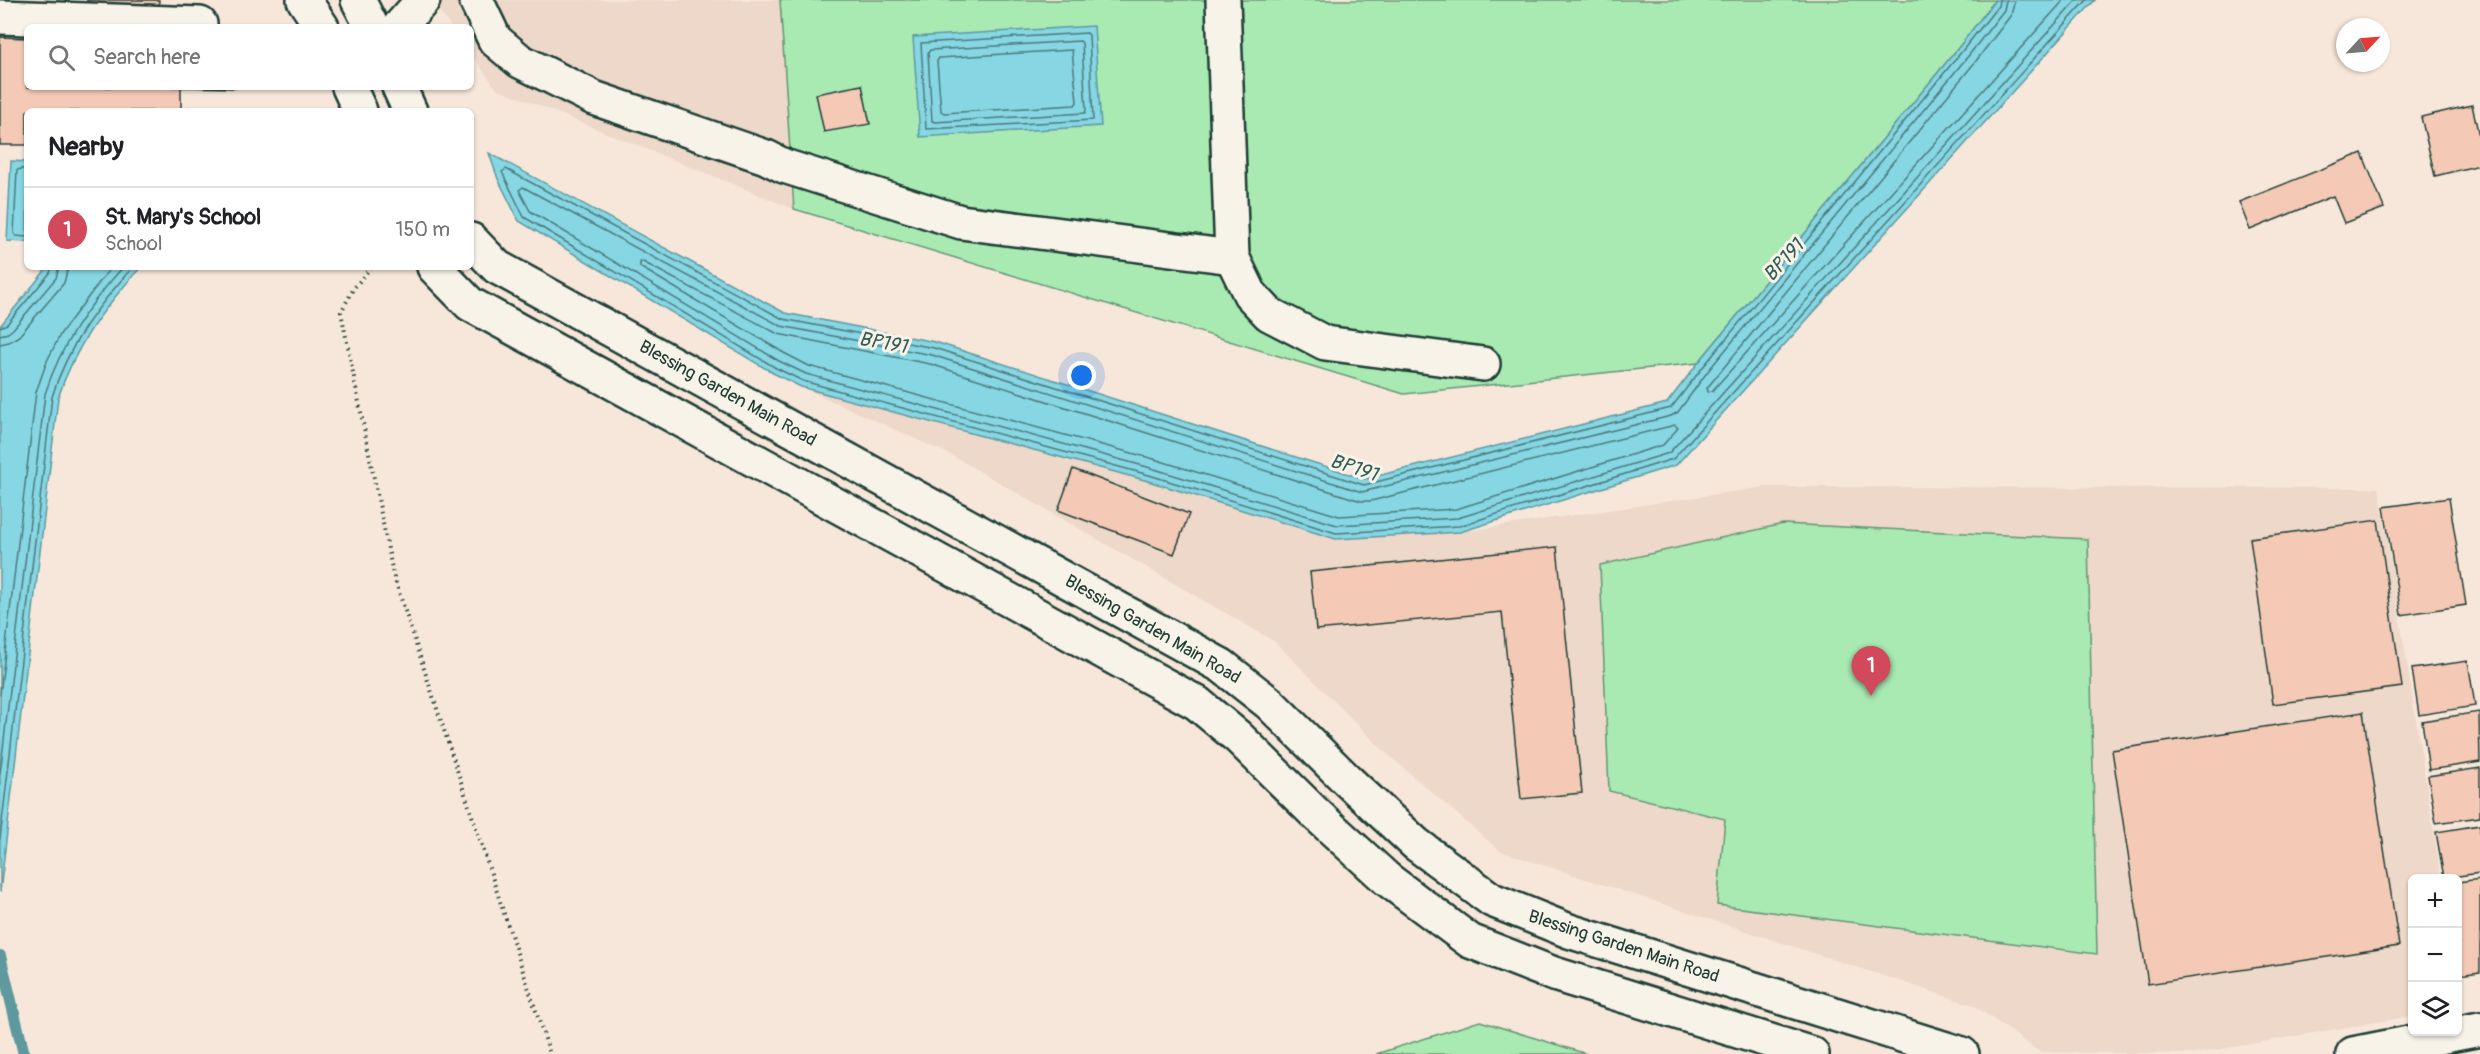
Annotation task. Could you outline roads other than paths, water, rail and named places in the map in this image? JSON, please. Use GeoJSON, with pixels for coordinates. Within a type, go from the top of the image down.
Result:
{"type":"FeatureCollection","features":[{"type":"Feature","properties":{"kind":"main road"},"geometry":{"type":"LineString","coordinates":[[304,0],[319,24]]}},
{"type":"Feature","properties":{"kind":"main road"},"geometry":{"type":"LineString","coordinates":[[358,0],[370,24]]}},
{"type":"Feature","properties":{"kind":"main road"},"geometry":{"type":"LineString","coordinates":[[402,24],[423,0]]}},
{"type":"Feature","properties":{"kind":"main road"},"geometry":{"type":"LineString","coordinates":[[476,0],[495,40],[520,61],[594,98],[766,157],[784,166],[961,222],[1232,257]]}},
{"type":"Feature","properties":{"kind":"main road"},"geometry":{"type":"LineString","coordinates":[[1223,0],[1232,257],[1250,294],[1269,314],[1325,343],[1483,364]]}},
{"type":"Feature","properties":{"kind":"main road"},"geometry":{"type":"LineString","coordinates":[[0,17],[200,24]]}},
{"type":"Feature","properties":{"kind":"main road"},"geometry":{"type":"LineString","coordinates":[[350,90],[359,108]]}},
{"type":"Feature","properties":{"kind":"main road"},"geometry":{"type":"LineString","coordinates":[[400,90],[409,108]]}},
{"type":"Feature","properties":{"kind":"main road","name":"Blessing Garden Main Road"},"geometry":{"type":"LineString","coordinates":[[474,243],[497,267],[1222,666],[1269,703],[1416,844],[1492,900],[1569,931],[1962,1054]]}},
{"type":"Feature","properties":{"kind":"main road"},"geometry":{"type":"LineString","coordinates":[[437,270],[470,303],[1197,704],[1238,736],[1316,814],[1387,879],[1470,940],[1554,974],[1812,1054]]}},
{"type":"Feature","properties":{"kind":"main road"},"geometry":{"type":"LineString","coordinates":[[2353,1054],[2480,1029]]}},
{"type":"Feature","properties":{"kind":"water"},"geometry":{"type":"Polygon","coordinates":[[[1995,0],[2095,0],[1676,465],[1460,532],[1336,539],[1148,481],[801,387],[773,373],[519,221],[498,179],[489,153],[785,313],[935,342],[1365,479],[1667,403],[1995,0]]]}},
{"type":"Feature","properties":{"kind":"water"},"geometry":{"type":"Polygon","coordinates":[[[1094,26],[1101,126],[920,137],[913,37],[1094,26]]]}},
{"type":"Feature","properties":{"kind":"water"},"geometry":{"type":"Polygon","coordinates":[[[11,161],[24,162],[24,242],[7,241],[11,161]]]}},
{"type":"Feature","properties":{"kind":"water"},"geometry":{"type":"Polygon","coordinates":[[[46,270],[138,270],[92,328],[73,361],[58,398],[0,892],[0,326],[46,270]]]}},
{"type":"Feature","properties":{"kind":"waterway","name":"BP191"},"geometry":{"type":"LineString","coordinates":[[0,956],[24,1054]]}},
{"type":"Feature","properties":{"kind":"place","name":"St. Mary's School"},"geometry":{"type":"Point","coordinates":[1871,696]}}]}
